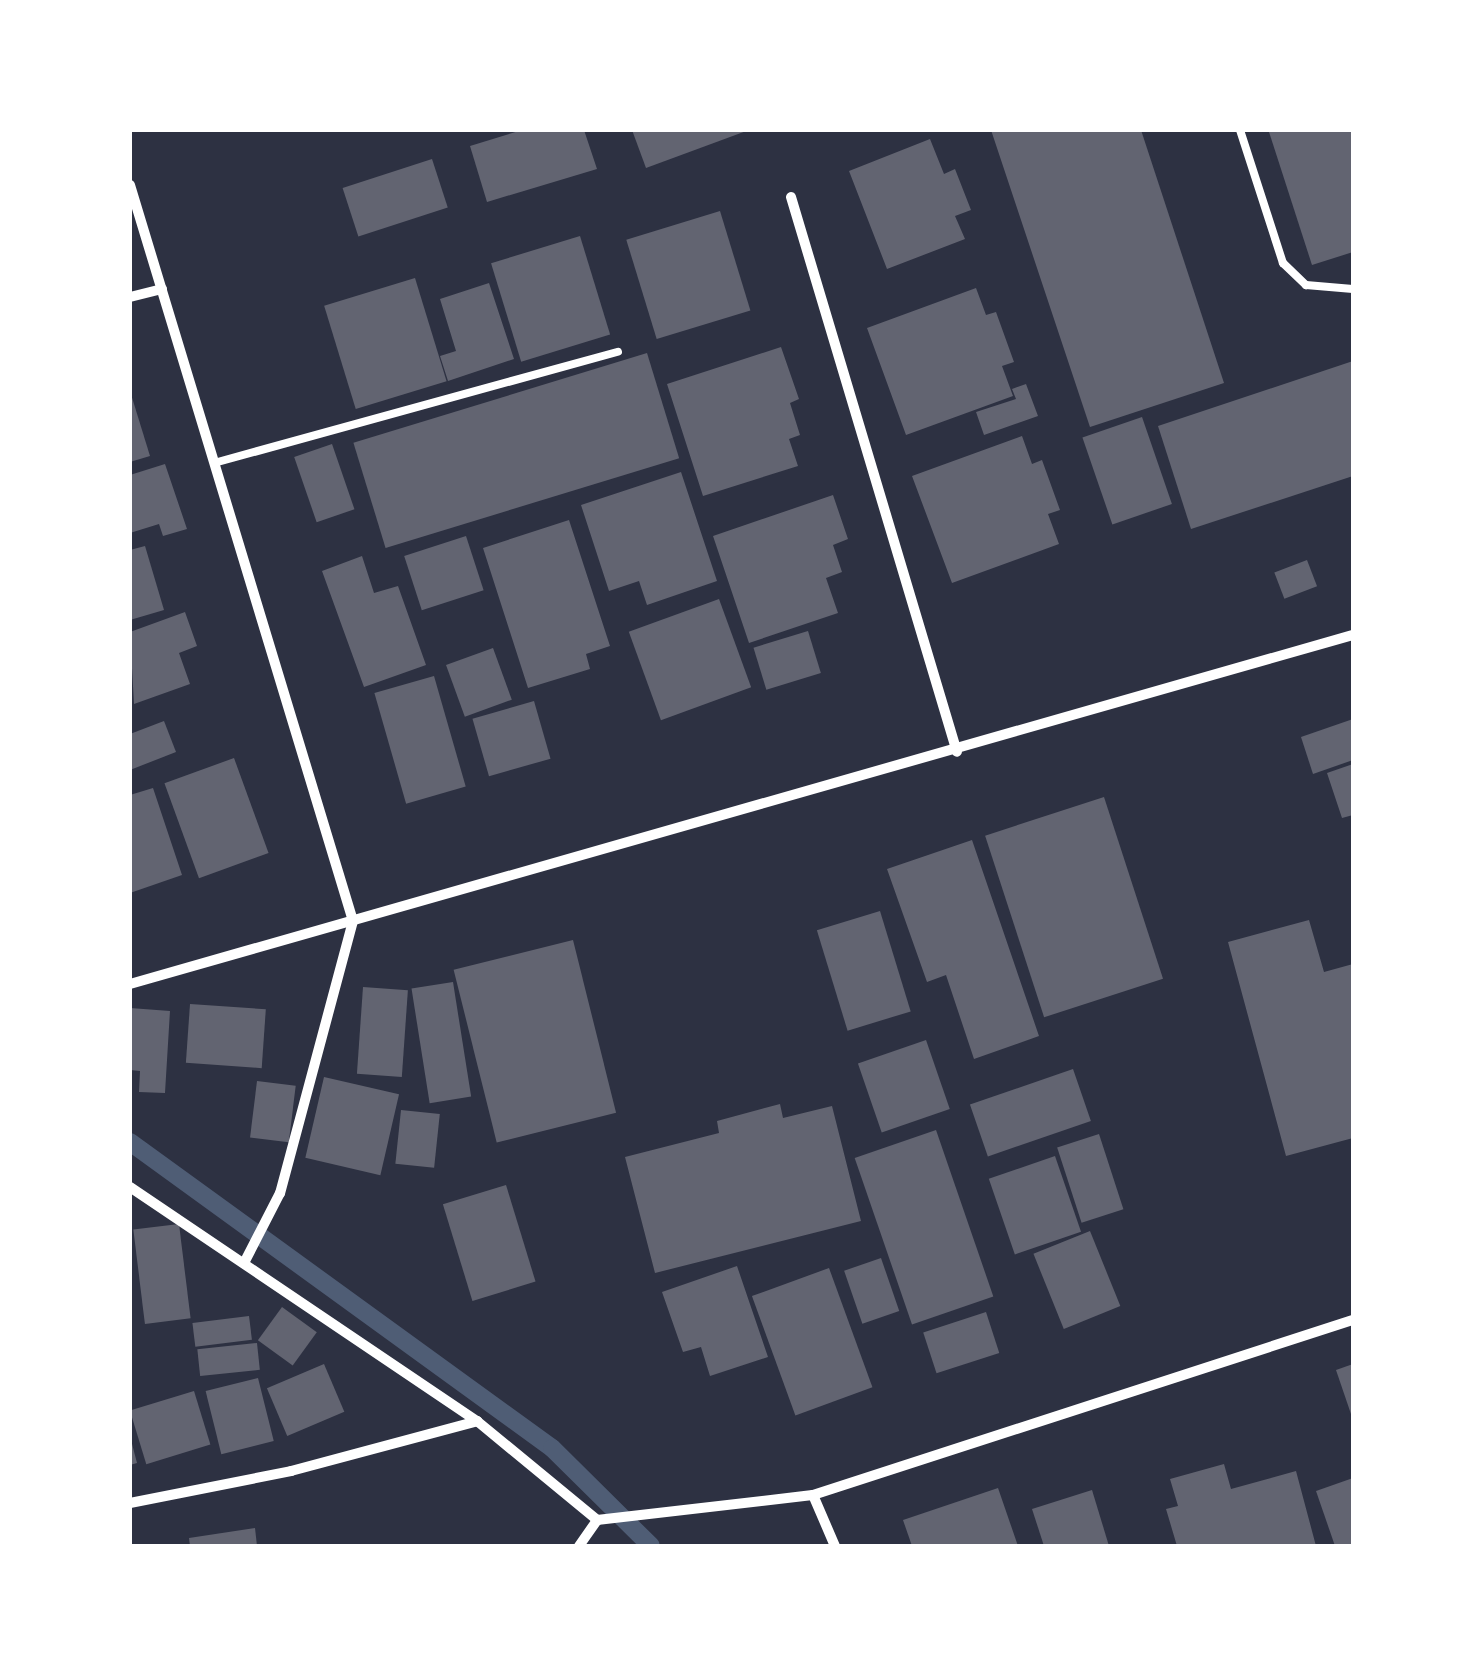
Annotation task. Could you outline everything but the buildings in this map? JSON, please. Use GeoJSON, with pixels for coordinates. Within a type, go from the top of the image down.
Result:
{"type":"FeatureCollection","features":[{"type":"Feature","properties":{"kind":"street"},"geometry":{"type":"LineString","coordinates":[[130,185],[352,922],[280,1194],[244,1262]]}},
{"type":"Feature","properties":{"kind":"street"},"geometry":{"type":"LineString","coordinates":[[791,197],[957,752]]}},
{"type":"Feature","properties":{"kind":"street"},"geometry":{"type":"LineString","coordinates":[[130,297],[162,289]]}},
{"type":"Feature","properties":{"kind":"street"},"geometry":{"type":"LineString","coordinates":[[130,984],[957,752],[1353,635]]}},
{"type":"Feature","properties":{"kind":"street"},"geometry":{"type":"LineString","coordinates":[[130,1187],[477,1421],[598,1520],[813,1495],[1353,1320]]}},
{"type":"Feature","properties":{"kind":"street"},"geometry":{"type":"LineString","coordinates":[[130,1503],[291,1471],[477,1421]]}},
{"type":"Feature","properties":{"kind":"street"},"geometry":{"type":"LineString","coordinates":[[813,1495],[834,1546]]}},
{"type":"Feature","properties":{"kind":"street"},"geometry":{"type":"LineString","coordinates":[[579,1546],[598,1520]]}},
{"type":"Feature","properties":{"kind":"lane"},"geometry":{"type":"LineString","coordinates":[[1240,130],[1283,263],[1306,285],[1353,289]]}},
{"type":"Feature","properties":{"kind":"lane"},"geometry":{"type":"LineString","coordinates":[[214,463],[618,352]]}},
{"type":"Feature","properties":{"kind":"waterway"},"geometry":{"type":"LineString","coordinates":[[130,1142],[552,1448],[651,1546]]}}]}
